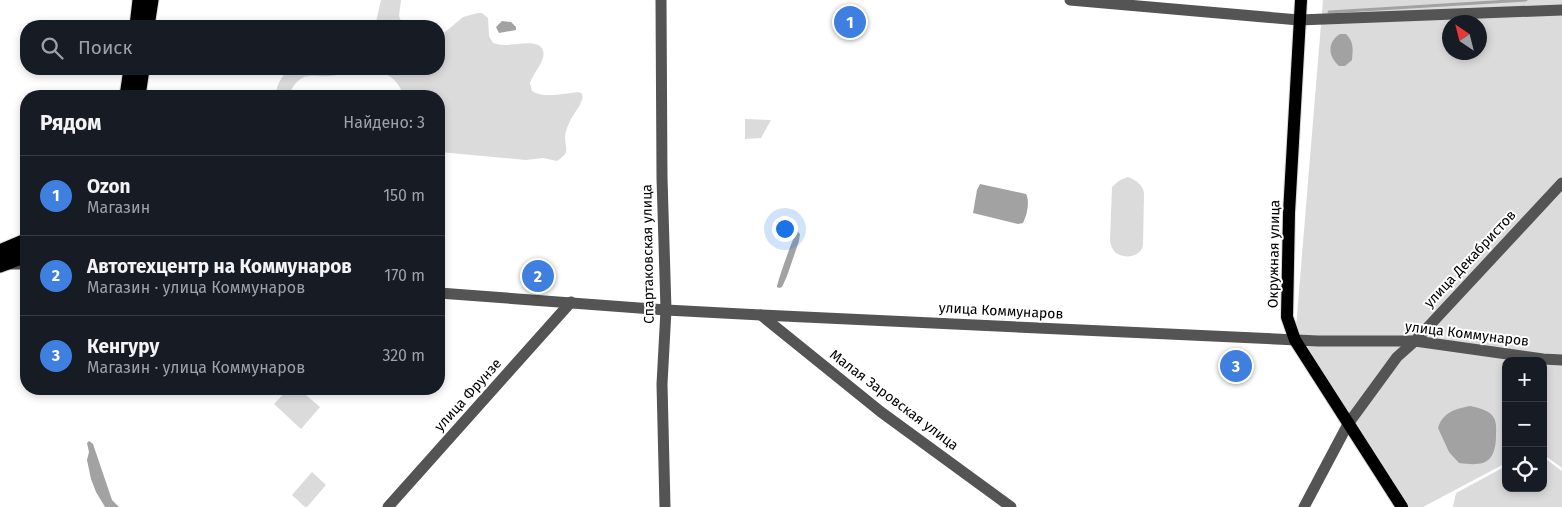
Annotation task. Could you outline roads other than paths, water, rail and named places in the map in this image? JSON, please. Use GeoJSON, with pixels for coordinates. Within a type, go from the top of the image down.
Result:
{"type":"FeatureCollection","features":[{"type":"Feature","properties":{"kind":"highway"},"geometry":{"type":"LineString","coordinates":[[138,20],[140,0]]}},
{"type":"Feature","properties":{"kind":"highway"},"geometry":{"type":"LineString","coordinates":[[148,20],[151,0]]}},
{"type":"Feature","properties":{"kind":"highway"},"geometry":{"type":"LineString","coordinates":[[128,90],[130,75]]}},
{"type":"Feature","properties":{"kind":"highway"},"geometry":{"type":"LineString","coordinates":[[139,90],[141,75]]}},
{"type":"Feature","properties":{"kind":"highway"},"geometry":{"type":"LineString","coordinates":[[0,260],[20,246]]}},
{"type":"Feature","properties":{"kind":"highway"},"geometry":{"type":"LineString","coordinates":[[0,260],[20,256]]}},
{"type":"Feature","properties":{"kind":"main road","name":"Окружная улица"},"geometry":{"type":"LineString","coordinates":[[1301,0],[1289,213],[1287,317],[1296,340],[1402,507]]}},
{"type":"Feature","properties":{"kind":"street","name":"Спартаковская улица"},"geometry":{"type":"LineString","coordinates":[[661,0],[662,178],[666,310],[662,384],[666,507]]}},
{"type":"Feature","properties":{"kind":"street"},"geometry":{"type":"LineString","coordinates":[[1070,0],[1299,20],[1562,10]]}},
{"type":"Feature","properties":{"kind":"street","name":"улица Декабристов"},"geometry":{"type":"LineString","coordinates":[[1304,507],[1348,424],[1397,358],[1562,183]]}},
{"type":"Feature","properties":{"kind":"street"},"geometry":{"type":"LineString","coordinates":[[0,260],[20,263]]}},
{"type":"Feature","properties":{"kind":"street","name":"улица Коммунаров"},"geometry":{"type":"LineString","coordinates":[[445,293],[761,315],[1296,340],[1415,341],[1542,359],[1562,360]]}},
{"type":"Feature","properties":{"kind":"street","name":"улица Фрунзе"},"geometry":{"type":"LineString","coordinates":[[388,507],[571,302]]}},
{"type":"Feature","properties":{"kind":"street","name":"Малая Заровская улица"},"geometry":{"type":"LineString","coordinates":[[761,315],[881,412],[1011,507]]}},
{"type":"Feature","properties":{"kind":"waterway"},"geometry":{"type":"LineString","coordinates":[[1329,12],[1526,0]]}},
{"type":"Feature","properties":{"kind":"place","name":"Ozon"},"geometry":{"type":"Point","coordinates":[850,22]}},
{"type":"Feature","properties":{"kind":"place","name":"Автотехцентр на Коммунаров"},"geometry":{"type":"Point","coordinates":[538,276]}},
{"type":"Feature","properties":{"kind":"place","name":"Кенгуру"},"geometry":{"type":"Point","coordinates":[1236,366]}}]}
